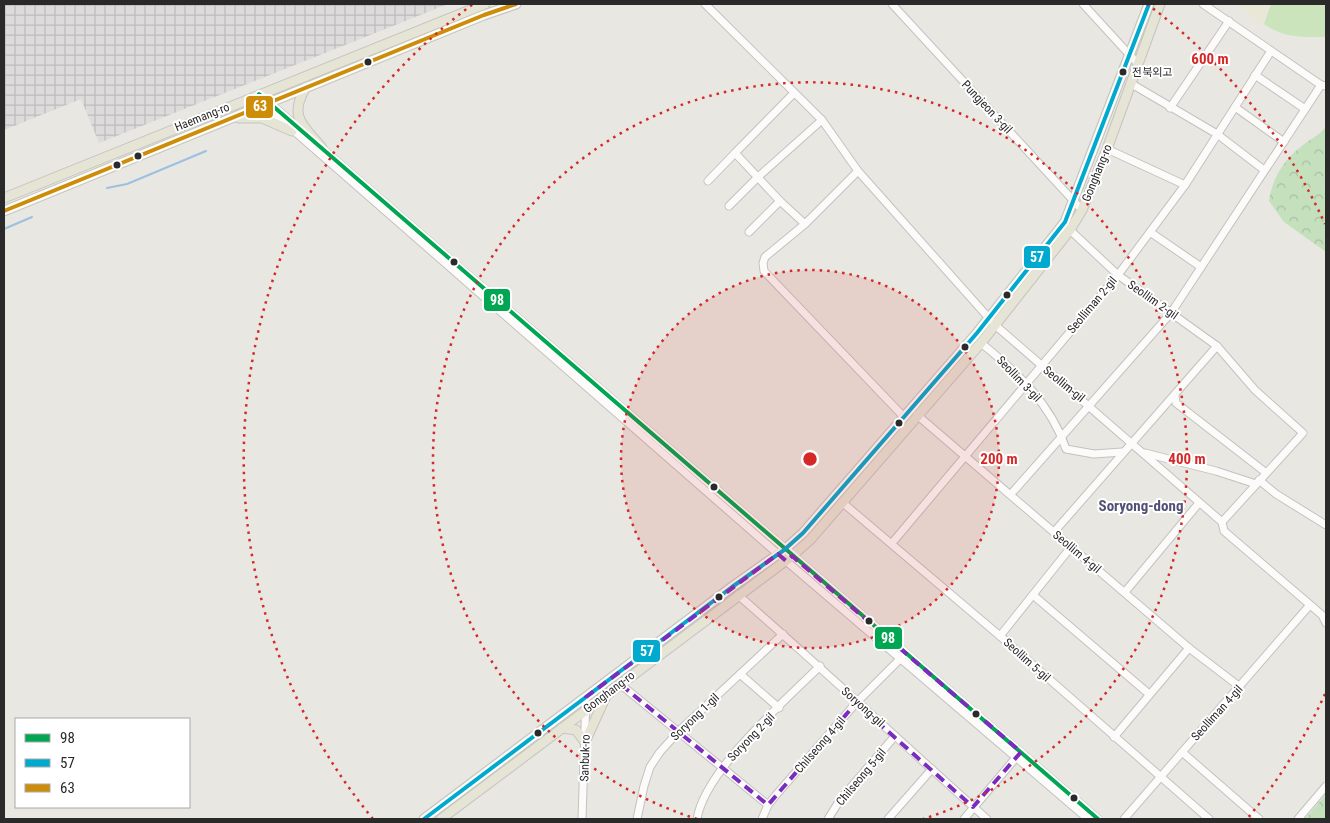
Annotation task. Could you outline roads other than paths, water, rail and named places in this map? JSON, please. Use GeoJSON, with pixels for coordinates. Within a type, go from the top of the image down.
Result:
{"type":"FeatureCollection","features":[{"type":"Feature","properties":{"kind":"main road","name":"Haemang-ro"},"geometry":{"type":"LineString","coordinates":[[4,198],[485,4]]}},
{"type":"Feature","properties":{"kind":"main road","name":"Haemang-ro"},"geometry":{"type":"LineString","coordinates":[[4,211],[306,87],[516,4]]}},
{"type":"Feature","properties":{"kind":"main road","name":"Gonghang-ro"},"geometry":{"type":"LineString","coordinates":[[442,819],[789,558],[810,540],[981,343],[992,321],[1065,222],[1149,4]]}},
{"type":"Feature","properties":{"kind":"main road","name":"Gonghang-ro"},"geometry":{"type":"LineString","coordinates":[[424,819],[781,552],[803,532],[902,416],[992,321],[1070,230],[1082,210],[1107,149],[1160,4]]}},
{"type":"Feature","properties":{"kind":"main road"},"geometry":{"type":"LineString","coordinates":[[306,87],[296,106],[298,114],[301,123],[322,148]]}},
{"type":"Feature","properties":{"kind":"main road"},"geometry":{"type":"LineString","coordinates":[[226,121],[241,118],[262,118],[292,131]]}},
{"type":"Feature","properties":{"kind":"main road"},"geometry":{"type":"LineString","coordinates":[[562,728],[576,730],[585,742],[607,694]]}},
{"type":"Feature","properties":{"kind":"street","name":"Seollim-gil"},"geometry":{"type":"LineString","coordinates":[[705,4],[822,120],[858,171],[992,321],[1041,366],[1088,404],[1222,522],[1224,531],[1257,557],[1309,606],[1322,615],[1326,623]]}},
{"type":"Feature","properties":{"kind":"street","name":"Pungjeon 3-gil"},"geometry":{"type":"LineString","coordinates":[[892,4],[1082,210]]}},
{"type":"Feature","properties":{"kind":"street"},"geometry":{"type":"LineString","coordinates":[[1083,4],[1138,64]]}},
{"type":"Feature","properties":{"kind":"street"},"geometry":{"type":"LineString","coordinates":[[1011,494],[1088,404],[1171,313],[1305,108],[1324,85],[1271,51],[1258,39],[1203,4]]}},
{"type":"Feature","properties":{"kind":"street"},"geometry":{"type":"LineString","coordinates":[[1170,108],[1229,20]]}},
{"type":"Feature","properties":{"kind":"street","name":"Seolliman 2-gil"},"geometry":{"type":"LineString","coordinates":[[892,543],[1118,275],[1185,185],[1271,51]]}},
{"type":"Feature","properties":{"kind":"street"},"geometry":{"type":"LineString","coordinates":[[1255,75],[1305,108]]}},
{"type":"Feature","properties":{"kind":"street"},"geometry":{"type":"LineString","coordinates":[[1130,83],[1217,134],[1264,170]]}},
{"type":"Feature","properties":{"kind":"street"},"geometry":{"type":"LineString","coordinates":[[708,181],[794,93]]}},
{"type":"Feature","properties":{"kind":"street"},"geometry":{"type":"LineString","coordinates":[[256,95],[322,148],[781,552]]}},
{"type":"Feature","properties":{"kind":"street"},"geometry":{"type":"LineString","coordinates":[[266,104],[292,131],[781,552],[1019,755],[1098,819]]}},
{"type":"Feature","properties":{"kind":"street"},"geometry":{"type":"LineString","coordinates":[[1235,106],[1284,142]]}},
{"type":"Feature","properties":{"kind":"street"},"geometry":{"type":"LineString","coordinates":[[729,206],[758,177],[822,120]]}},
{"type":"Feature","properties":{"kind":"street"},"geometry":{"type":"LineString","coordinates":[[1107,149],[1185,185]]}},
{"type":"Feature","properties":{"kind":"street"},"geometry":{"type":"LineString","coordinates":[[735,153],[780,201],[805,224]]}},
{"type":"Feature","properties":{"kind":"street"},"geometry":{"type":"LineString","coordinates":[[858,171],[805,224],[765,256],[763,263],[764,271],[902,416]]}},
{"type":"Feature","properties":{"kind":"street"},"geometry":{"type":"LineString","coordinates":[[749,232],[780,201]]}},
{"type":"Feature","properties":{"kind":"street","name":"Seollim 2-gil"},"geometry":{"type":"LineString","coordinates":[[1070,230],[1118,275],[1217,346],[1255,390],[1303,433],[1265,472],[1258,482]]}},
{"type":"Feature","properties":{"kind":"street"},"geometry":{"type":"LineString","coordinates":[[1150,232],[1201,267]]}},
{"type":"Feature","properties":{"kind":"street","name":"Seollim 3-gil"},"geometry":{"type":"LineString","coordinates":[[981,343],[1026,383],[1047,409],[1062,435],[1066,449],[1094,454],[1122,452]]}},
{"type":"Feature","properties":{"kind":"street"},"geometry":{"type":"LineString","coordinates":[[1054,532],[1122,452],[1133,444],[1217,346]]}},
{"type":"Feature","properties":{"kind":"street"},"geometry":{"type":"LineString","coordinates":[[1175,396],[1176,403],[1265,472]]}},
{"type":"Feature","properties":{"kind":"street","name":"Seollim 4-gil"},"geometry":{"type":"LineString","coordinates":[[917,415],[1189,648],[1240,687]]}},
{"type":"Feature","properties":{"kind":"street"},"geometry":{"type":"LineString","coordinates":[[1144,453],[1258,482],[1326,525]]}},
{"type":"Feature","properties":{"kind":"street"},"geometry":{"type":"LineString","coordinates":[[1222,522],[1258,482]]}},
{"type":"Feature","properties":{"kind":"street","name":"Seollim 5-gil"},"geometry":{"type":"LineString","coordinates":[[843,502],[1209,819]]}},
{"type":"Feature","properties":{"kind":"street"},"geometry":{"type":"LineString","coordinates":[[1125,592],[1199,503]]}},
{"type":"Feature","properties":{"kind":"street"},"geometry":{"type":"LineString","coordinates":[[1000,636],[1071,547]]}},
{"type":"Feature","properties":{"kind":"street","name":"Soryong-gil"},"geometry":{"type":"LineString","coordinates":[[738,595],[820,666],[856,703],[987,819]]}},
{"type":"Feature","properties":{"kind":"street"},"geometry":{"type":"LineString","coordinates":[[1033,595],[1149,694]]}},
{"type":"Feature","properties":{"kind":"street","name":"Seolliman 4-gil"},"geometry":{"type":"LineString","coordinates":[[1124,819],[1309,606]]}},
{"type":"Feature","properties":{"kind":"street","name":"Soryong 1-gil"},"geometry":{"type":"LineString","coordinates":[[637,819],[650,767],[679,731],[782,634]]}},
{"type":"Feature","properties":{"kind":"street"},"geometry":{"type":"LineString","coordinates":[[1114,737],[1189,648]]}},
{"type":"Feature","properties":{"kind":"street","name":"Chilseong 4-gil"},"geometry":{"type":"LineString","coordinates":[[762,819],[768,805],[856,703],[903,656]]}},
{"type":"Feature","properties":{"kind":"street","name":"Soryong 2-gil"},"geometry":{"type":"LineString","coordinates":[[697,819],[703,799],[722,767],[820,666]]}},
{"type":"Feature","properties":{"kind":"street"},"geometry":{"type":"LineString","coordinates":[[740,674],[779,708]]}},
{"type":"Feature","properties":{"kind":"street"},"geometry":{"type":"LineString","coordinates":[[620,684],[768,805]]}},
{"type":"Feature","properties":{"kind":"street","name":"Sanbuk-ro"},"geometry":{"type":"LineString","coordinates":[[582,819],[586,696]]}},
{"type":"Feature","properties":{"kind":"street","name":"Chilseong 5-gil"},"geometry":{"type":"LineString","coordinates":[[828,819],[840,800],[895,736]]}},
{"type":"Feature","properties":{"kind":"street"},"geometry":{"type":"LineString","coordinates":[[1182,752],[1260,819]]}},
{"type":"Feature","properties":{"kind":"street"},"geometry":{"type":"LineString","coordinates":[[964,819],[1019,755]]}},
{"type":"Feature","properties":{"kind":"street"},"geometry":{"type":"LineString","coordinates":[[1019,755],[1088,819]]}},
{"type":"Feature","properties":{"kind":"street"},"geometry":{"type":"LineString","coordinates":[[888,819],[932,769]]}},
{"type":"Feature","properties":{"kind":"street"},"geometry":{"type":"LineString","coordinates":[[1298,819],[1326,786]]}},
{"type":"Feature","properties":{"kind":"waterway"},"geometry":{"type":"LineString","coordinates":[[107,188],[127,184],[206,151]]}},
{"type":"Feature","properties":{"kind":"waterway"},"geometry":{"type":"LineString","coordinates":[[4,229],[32,217]]}},
{"type":"Feature","properties":{"kind":"place","name":"전북외고"},"geometry":{"type":"Point","coordinates":[1123,72]}},
{"type":"Feature","properties":{"kind":"district","name":"Soryong-dong"},"geometry":{"type":"Point","coordinates":[1141,506]}}]}
